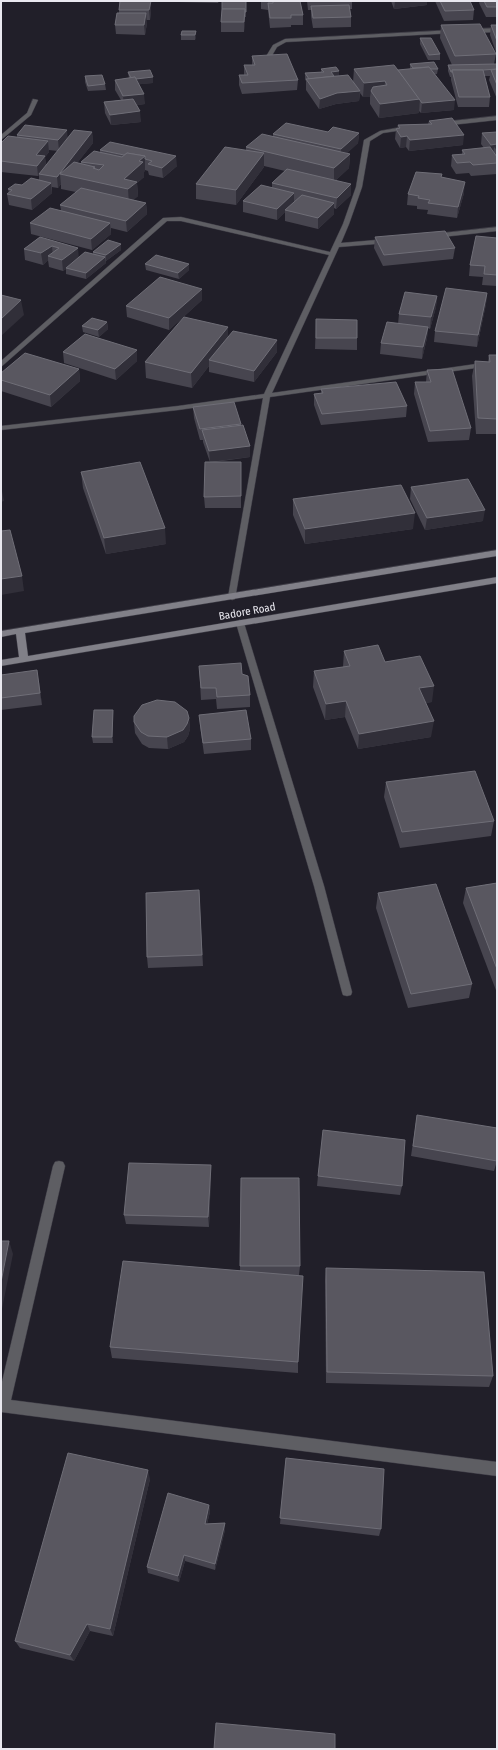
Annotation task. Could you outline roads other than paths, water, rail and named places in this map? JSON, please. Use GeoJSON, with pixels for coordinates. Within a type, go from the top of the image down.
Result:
{"type":"FeatureCollection","features":[{"type":"Feature","properties":{"kind":"main road","name":"Badore Road"},"geometry":{"type":"LineString","coordinates":[[1,634],[497,553]]}},
{"type":"Feature","properties":{"kind":"main road","name":"Badore Road"},"geometry":{"type":"LineString","coordinates":[[1,663],[497,580]]}},
{"type":"Feature","properties":{"kind":"main road"},"geometry":{"type":"LineString","coordinates":[[20,631],[24,659]]}},
{"type":"Feature","properties":{"kind":"street"},"geometry":{"type":"LineString","coordinates":[[466,31],[497,30]]}},
{"type":"Feature","properties":{"kind":"street"},"geometry":{"type":"LineString","coordinates":[[265,63],[275,46],[285,41],[458,32]]}},
{"type":"Feature","properties":{"kind":"street"},"geometry":{"type":"LineString","coordinates":[[1,138],[29,114],[36,100]]}},
{"type":"Feature","properties":{"kind":"street"},"geometry":{"type":"LineString","coordinates":[[434,125],[497,118]]}},
{"type":"Feature","properties":{"kind":"street"},"geometry":{"type":"LineString","coordinates":[[232,597],[267,396],[336,245],[359,187],[367,140],[382,132],[419,127]]}},
{"type":"Feature","properties":{"kind":"street"},"geometry":{"type":"LineString","coordinates":[[1,365],[165,219],[181,219],[332,254]]}},
{"type":"Feature","properties":{"kind":"street"},"geometry":{"type":"LineString","coordinates":[[425,237],[497,229]]}},
{"type":"Feature","properties":{"kind":"street"},"geometry":{"type":"LineString","coordinates":[[336,245],[393,241]]}},
{"type":"Feature","properties":{"kind":"street"},"geometry":{"type":"LineString","coordinates":[[1,428],[178,408],[497,364]]}},
{"type":"Feature","properties":{"kind":"street"},"geometry":{"type":"LineString","coordinates":[[240,623],[319,886],[347,992]]}},
{"type":"Feature","properties":{"kind":"street"},"geometry":{"type":"LineString","coordinates":[[59,1166],[2,1405],[497,1469]]}}]}
